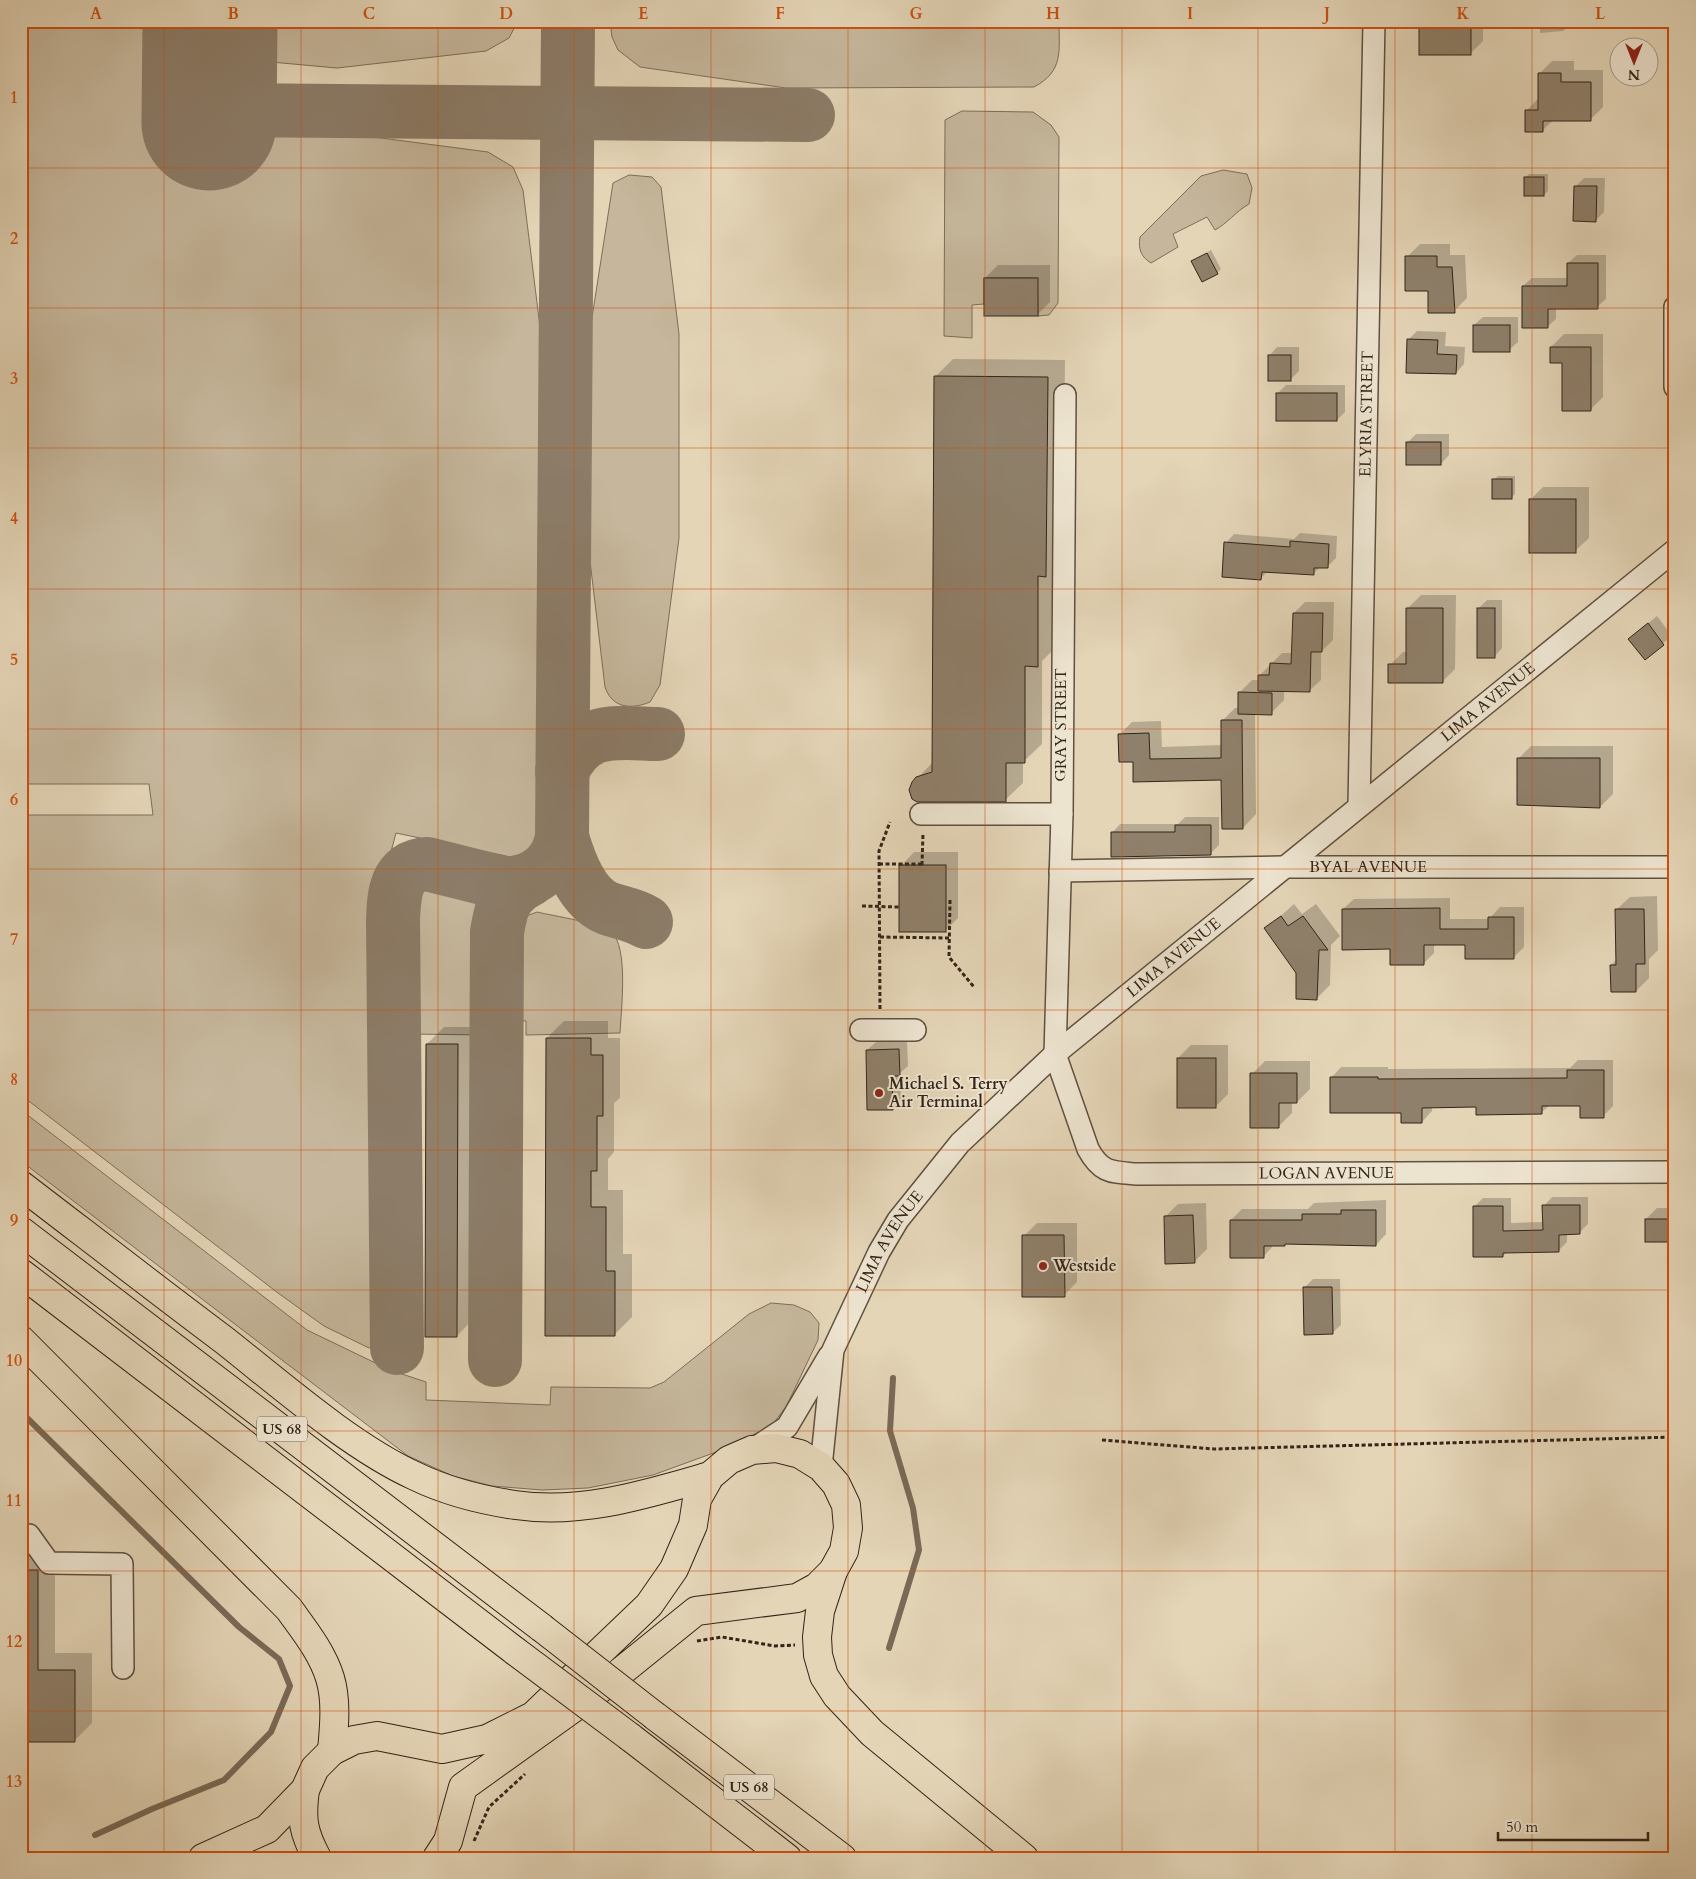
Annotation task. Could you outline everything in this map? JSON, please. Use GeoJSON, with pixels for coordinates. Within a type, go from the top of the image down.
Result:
{"type":"FeatureCollection","features":[{"type":"Feature","properties":{"kind":"main road"},"geometry":{"type":"LineString","coordinates":[[21,1185],[324,1418],[380,1457],[416,1476],[465,1494],[515,1505],[557,1508],[602,1504],[710,1476]]}},
{"type":"Feature","properties":{"kind":"main road","name":"US 68"},"geometry":{"type":"LineString","coordinates":[[21,1231],[842,1858]]}},
{"type":"Feature","properties":{"kind":"main road","name":"US 68"},"geometry":{"type":"LineString","coordinates":[[21,1273],[787,1858]]}},
{"type":"Feature","properties":{"kind":"main road"},"geometry":{"type":"LineString","coordinates":[[21,1340],[288,1609],[312,1641],[330,1678],[335,1721],[332,1751]]}},
{"type":"Feature","properties":{"kind":"main road"},"geometry":{"type":"LineString","coordinates":[[317,1858],[306,1837],[301,1813],[305,1790],[315,1768],[332,1751],[354,1740],[377,1736],[442,1750],[487,1739],[533,1716],[649,1605],[674,1569],[693,1525],[697,1499],[710,1476],[729,1460],[752,1450],[776,1448],[800,1454],[821,1467],[836,1484],[846,1506],[848,1528],[844,1551],[833,1571],[820,1611],[817,1637],[818,1655],[824,1676],[832,1690],[872,1733],[1024,1858]]}},
{"type":"Feature","properties":{"kind":"main road"},"geometry":{"type":"LineString","coordinates":[[437,1858],[448,1841],[463,1787],[597,1691],[696,1611],[798,1598],[817,1588],[833,1571]]}},
{"type":"Feature","properties":{"kind":"main road"},"geometry":{"type":"LineString","coordinates":[[203,1858],[267,1829],[305,1790]]}},
{"type":"Feature","properties":{"kind":"street","name":"ELYRIA STREET"},"geometry":{"type":"LineString","coordinates":[[1359,806],[1374,21]]}},
{"type":"Feature","properties":{"kind":"street"},"geometry":{"type":"LineString","coordinates":[[1675,307],[1675,387]]}},
{"type":"Feature","properties":{"kind":"street","name":"GRAY STREET"},"geometry":{"type":"LineString","coordinates":[[1056,1054],[1062,814],[1065,395]]}},
{"type":"Feature","properties":{"kind":"street","name":"LIMA AVENUE"},"geometry":{"type":"LineString","coordinates":[[821,1467],[833,1350],[880,1252],[898,1220],[960,1143],[1056,1054],[1283,867],[1675,550]]}},
{"type":"Feature","properties":{"kind":"street"},"geometry":{"type":"LineString","coordinates":[[922,814],[1062,814]]}},
{"type":"Feature","properties":{"kind":"street","name":"BYAL AVENUE"},"geometry":{"type":"LineString","coordinates":[[1060,871],[1283,867],[1675,867]]}},
{"type":"Feature","properties":{"kind":"street"},"geometry":{"type":"LineString","coordinates":[[870,1030],[915,1030]]}},
{"type":"Feature","properties":{"kind":"street","name":"LOGAN AVENUE"},"geometry":{"type":"LineString","coordinates":[[1056,1054],[1088,1149],[1095,1162],[1112,1172],[1136,1174],[1675,1172]]}},
{"type":"Feature","properties":{"kind":"street"},"geometry":{"type":"LineString","coordinates":[[752,1450],[787,1427],[833,1350]]}},
{"type":"Feature","properties":{"kind":"street"},"geometry":{"type":"LineString","coordinates":[[21,1536],[29,1535],[49,1563],[122,1564],[123,1668]]}},
{"type":"Feature","properties":{"kind":"path"},"geometry":{"type":"LineString","coordinates":[[880,864],[922,865],[922,814]]}},
{"type":"Feature","properties":{"kind":"path"},"geometry":{"type":"LineString","coordinates":[[870,1030],[880,937],[880,851],[890,822]]}},
{"type":"Feature","properties":{"kind":"path"},"geometry":{"type":"LineString","coordinates":[[950,900],[949,957],[974,986]]}},
{"type":"Feature","properties":{"kind":"path"},"geometry":{"type":"LineString","coordinates":[[862,906],[899,907]]}},
{"type":"Feature","properties":{"kind":"path"},"geometry":{"type":"LineString","coordinates":[[880,937],[950,938]]}},
{"type":"Feature","properties":{"kind":"path"},"geometry":{"type":"LineString","coordinates":[[1102,1440],[1214,1449],[1675,1437]]}},
{"type":"Feature","properties":{"kind":"shaded area"},"geometry":{"type":"Polygon","coordinates":[[[21,21],[157,21],[157,134],[343,133],[488,152],[513,167],[523,190],[541,335],[540,842],[531,851],[511,857],[396,833],[381,889],[378,1335],[374,1344],[369,1348],[324,1326],[278,1293],[21,1095],[21,815],[153,815],[149,784],[21,784],[21,21]]]}},
{"type":"Feature","properties":{"kind":"shaded area"},"geometry":{"type":"Polygon","coordinates":[[[248,21],[518,21],[509,38],[486,51],[337,68],[271,62],[259,50],[248,21]]]}},
{"type":"Feature","properties":{"kind":"shaded area"},"geometry":{"type":"Polygon","coordinates":[[[610,21],[1059,21],[1059,51],[1058,59],[1051,74],[1034,87],[786,88],[640,67],[618,50],[612,37],[610,21]]]}},
{"type":"Feature","properties":{"kind":"shaded area"},"geometry":{"type":"Polygon","coordinates":[[[962,111],[1033,112],[1051,125],[1059,137],[1058,303],[1049,315],[1038,316],[1037,278],[984,278],[984,304],[972,305],[972,338],[944,336],[945,120],[962,111]]]}},
{"type":"Feature","properties":{"kind":"shaded area"},"geometry":{"type":"Polygon","coordinates":[[[1223,170],[1247,174],[1252,188],[1249,204],[1215,230],[1207,217],[1173,234],[1178,247],[1151,263],[1148,261],[1141,252],[1139,245],[1140,237],[1201,176],[1223,170]]]}},
{"type":"Feature","properties":{"kind":"shaded area"},"geometry":{"type":"Polygon","coordinates":[[[629,175],[652,177],[661,187],[679,334],[679,538],[660,685],[650,702],[636,706],[617,703],[608,694],[605,687],[588,544],[589,337],[613,183],[629,175]]]}},
{"type":"Feature","properties":{"kind":"shaded area"},"geometry":{"type":"Polygon","coordinates":[[[416,884],[444,888],[464,896],[473,900],[486,912],[486,1035],[409,1034],[409,894],[412,886],[416,884]]]}},
{"type":"Feature","properties":{"kind":"shaded area"},"geometry":{"type":"Polygon","coordinates":[[[537,912],[597,926],[611,932],[617,939],[623,979],[620,1033],[526,1035],[526,1021],[513,1020],[514,928],[521,918],[537,912]]]}},
{"type":"Feature","properties":{"kind":"shaded area"},"geometry":{"type":"Polygon","coordinates":[[[21,1110],[307,1330],[390,1370],[426,1382],[426,1400],[550,1405],[551,1387],[650,1388],[664,1382],[749,1314],[771,1303],[794,1305],[810,1312],[819,1323],[818,1340],[786,1407],[772,1425],[730,1447],[653,1475],[588,1488],[542,1490],[492,1486],[453,1476],[408,1456],[21,1161],[21,1110]]]}},
{"type":"Feature","properties":{"kind":"building"},"geometry":{"type":"Polygon","coordinates":[[[1419,21],[1471,21],[1471,55],[1419,55],[1419,21]]]}},
{"type":"Feature","properties":{"kind":"building"},"geometry":{"type":"Polygon","coordinates":[[[1538,73],[1561,73],[1561,82],[1591,82],[1591,121],[1543,121],[1543,132],[1525,132],[1525,110],[1538,110],[1538,73]]]}},
{"type":"Feature","properties":{"kind":"building"},"geometry":{"type":"Polygon","coordinates":[[[1524,177],[1544,177],[1544,196],[1524,196],[1524,177]]]}},
{"type":"Feature","properties":{"kind":"building"},"geometry":{"type":"Polygon","coordinates":[[[1574,186],[1597,186],[1596,222],[1573,221],[1574,186]]]}},
{"type":"Feature","properties":{"kind":"building"},"geometry":{"type":"Polygon","coordinates":[[[1207,253],[1218,274],[1202,282],[1191,261],[1207,253]]]}},
{"type":"Feature","properties":{"kind":"building"},"geometry":{"type":"Polygon","coordinates":[[[1405,256],[1437,256],[1437,267],[1452,267],[1455,313],[1428,313],[1428,291],[1405,291],[1405,256]]]}},
{"type":"Feature","properties":{"kind":"building"},"geometry":{"type":"Polygon","coordinates":[[[1567,263],[1598,263],[1598,309],[1548,309],[1548,328],[1522,328],[1522,286],[1567,286],[1567,263]]]}},
{"type":"Feature","properties":{"kind":"building"},"geometry":{"type":"Polygon","coordinates":[[[984,278],[1038,278],[1038,316],[984,316],[984,278]]]}},
{"type":"Feature","properties":{"kind":"building"},"geometry":{"type":"Polygon","coordinates":[[[1473,325],[1510,325],[1510,352],[1473,352],[1473,325]]]}},
{"type":"Feature","properties":{"kind":"building"},"geometry":{"type":"Polygon","coordinates":[[[1407,339],[1438,340],[1437,354],[1457,355],[1456,374],[1406,373],[1407,339]]]}},
{"type":"Feature","properties":{"kind":"building"},"geometry":{"type":"Polygon","coordinates":[[[1550,347],[1591,347],[1591,411],[1562,411],[1562,363],[1550,363],[1550,347]]]}},
{"type":"Feature","properties":{"kind":"building"},"geometry":{"type":"Polygon","coordinates":[[[1268,355],[1291,355],[1291,381],[1268,381],[1268,355]]]}},
{"type":"Feature","properties":{"kind":"building"},"geometry":{"type":"Polygon","coordinates":[[[934,376],[1048,377],[1046,577],[1038,576],[1038,667],[1025,666],[1025,763],[1006,763],[1006,802],[917,802],[912,799],[909,790],[916,777],[932,772],[934,376]]]}},
{"type":"Feature","properties":{"kind":"building"},"geometry":{"type":"Polygon","coordinates":[[[1276,393],[1337,393],[1337,421],[1276,421],[1276,393]]]}},
{"type":"Feature","properties":{"kind":"building"},"geometry":{"type":"Polygon","coordinates":[[[1406,442],[1441,442],[1441,465],[1406,465],[1406,442]]]}},
{"type":"Feature","properties":{"kind":"building"},"geometry":{"type":"Polygon","coordinates":[[[1492,479],[1512,479],[1512,499],[1492,499],[1492,479]]]}},
{"type":"Feature","properties":{"kind":"building"},"geometry":{"type":"Polygon","coordinates":[[[1529,499],[1576,499],[1576,553],[1529,553],[1529,499]]]}},
{"type":"Feature","properties":{"kind":"building"},"geometry":{"type":"Polygon","coordinates":[[[1290,541],[1329,544],[1328,568],[1314,568],[1314,575],[1262,572],[1261,580],[1222,577],[1224,542],[1290,547],[1290,541]]]}},
{"type":"Feature","properties":{"kind":"building"},"geometry":{"type":"Polygon","coordinates":[[[1406,608],[1443,608],[1443,683],[1388,683],[1388,664],[1406,664],[1406,608]]]}},
{"type":"Feature","properties":{"kind":"building"},"geometry":{"type":"Polygon","coordinates":[[[1477,608],[1495,608],[1495,658],[1477,658],[1477,608]]]}},
{"type":"Feature","properties":{"kind":"building"},"geometry":{"type":"Polygon","coordinates":[[[1293,613],[1323,613],[1322,652],[1311,652],[1310,692],[1258,691],[1258,675],[1269,675],[1270,663],[1291,664],[1293,613]]]}},
{"type":"Feature","properties":{"kind":"building"},"geometry":{"type":"Polygon","coordinates":[[[1648,623],[1664,645],[1645,660],[1628,639],[1648,623]]]}},
{"type":"Feature","properties":{"kind":"building"},"geometry":{"type":"Polygon","coordinates":[[[1238,692],[1272,693],[1272,715],[1238,714],[1238,692]]]}},
{"type":"Feature","properties":{"kind":"building"},"geometry":{"type":"Polygon","coordinates":[[[1221,720],[1242,720],[1243,829],[1222,829],[1221,780],[1133,782],[1133,762],[1119,762],[1118,734],[1149,733],[1150,759],[1221,758],[1221,720]]]}},
{"type":"Feature","properties":{"kind":"building"},"geometry":{"type":"Polygon","coordinates":[[[1517,758],[1600,758],[1600,808],[1517,805],[1517,758]]]}},
{"type":"Feature","properties":{"kind":"building"},"geometry":{"type":"Polygon","coordinates":[[[1175,825],[1211,825],[1211,855],[1111,857],[1111,832],[1175,832],[1175,825]]]}},
{"type":"Feature","properties":{"kind":"building"},"geometry":{"type":"Polygon","coordinates":[[[899,865],[946,865],[946,932],[899,932],[899,865]]]}},
{"type":"Feature","properties":{"kind":"building"},"geometry":{"type":"Polygon","coordinates":[[[1440,908],[1440,929],[1488,929],[1488,917],[1514,917],[1514,959],[1465,959],[1465,945],[1424,945],[1424,965],[1390,965],[1390,949],[1342,950],[1342,909],[1440,908]]]}},
{"type":"Feature","properties":{"kind":"building"},"geometry":{"type":"Polygon","coordinates":[[[1615,909],[1644,909],[1645,964],[1636,964],[1636,992],[1611,992],[1610,965],[1616,965],[1615,909]]]}},
{"type":"Feature","properties":{"kind":"building"},"geometry":{"type":"Polygon","coordinates":[[[1281,916],[1288,926],[1303,916],[1328,950],[1319,950],[1317,1000],[1296,999],[1296,973],[1264,928],[1281,916]]]}},
{"type":"Feature","properties":{"kind":"building"},"geometry":{"type":"Polygon","coordinates":[[[546,1038],[591,1038],[591,1055],[603,1055],[603,1116],[597,1116],[597,1171],[591,1171],[591,1207],[606,1207],[606,1271],[615,1271],[615,1336],[545,1336],[546,1038]]]}},
{"type":"Feature","properties":{"kind":"building"},"geometry":{"type":"Polygon","coordinates":[[[426,1044],[458,1044],[457,1337],[425,1337],[426,1044]]]}},
{"type":"Feature","properties":{"kind":"building","name":"Michael S. Terry Air Terminal"},"geometry":{"type":"Polygon","coordinates":[[[899,1049],[900,1076],[892,1076],[893,1110],[867,1110],[866,1050],[899,1049]]]}},
{"type":"Feature","properties":{"kind":"building"},"geometry":{"type":"Polygon","coordinates":[[[1177,1058],[1216,1058],[1216,1108],[1177,1108],[1177,1058]]]}},
{"type":"Feature","properties":{"kind":"building"},"geometry":{"type":"Polygon","coordinates":[[[1567,1070],[1604,1070],[1604,1118],[1580,1118],[1580,1106],[1542,1106],[1542,1114],[1476,1115],[1476,1107],[1422,1108],[1422,1123],[1401,1123],[1401,1113],[1330,1113],[1330,1077],[1378,1077],[1378,1079],[1567,1078],[1567,1070]]]}},
{"type":"Feature","properties":{"kind":"building"},"geometry":{"type":"Polygon","coordinates":[[[1250,1073],[1297,1073],[1297,1103],[1279,1103],[1279,1128],[1250,1128],[1250,1073]]]}},
{"type":"Feature","properties":{"kind":"building"},"geometry":{"type":"Polygon","coordinates":[[[1542,1205],[1580,1205],[1580,1234],[1559,1235],[1559,1252],[1503,1253],[1503,1257],[1473,1257],[1473,1206],[1503,1206],[1503,1231],[1543,1230],[1542,1205]]]}},
{"type":"Feature","properties":{"kind":"building"},"geometry":{"type":"Polygon","coordinates":[[[1341,1210],[1376,1210],[1376,1246],[1285,1244],[1285,1246],[1264,1246],[1264,1258],[1230,1258],[1230,1220],[1302,1220],[1302,1214],[1341,1214],[1341,1210]]]}},
{"type":"Feature","properties":{"kind":"building"},"geometry":{"type":"Polygon","coordinates":[[[1193,1215],[1195,1263],[1165,1264],[1164,1216],[1193,1215]]]}},
{"type":"Feature","properties":{"kind":"building"},"geometry":{"type":"Polygon","coordinates":[[[1645,1219],[1675,1219],[1675,1242],[1645,1242],[1645,1219]]]}},
{"type":"Feature","properties":{"kind":"building","name":"Westside"},"geometry":{"type":"Polygon","coordinates":[[[1022,1235],[1064,1235],[1065,1297],[1022,1297],[1022,1235]]]}},
{"type":"Feature","properties":{"kind":"building"},"geometry":{"type":"Polygon","coordinates":[[[1303,1287],[1332,1287],[1333,1334],[1304,1335],[1303,1287]]]}},
{"type":"Feature","properties":{"kind":"building"},"geometry":{"type":"Polygon","coordinates":[[[21,1570],[38,1570],[38,1670],[75,1670],[75,1742],[21,1742],[21,1570]]]}},
{"type":"Feature","properties":{"kind":"waterway"},"geometry":{"type":"LineString","coordinates":[[889,1648],[919,1550],[913,1508],[890,1431],[893,1378]]}},
{"type":"Feature","properties":{"kind":"waterway"},"geometry":{"type":"LineString","coordinates":[[21,1412],[239,1627],[279,1659],[290,1686],[271,1732],[224,1780],[152,1809],[95,1835]]}},
{"type":"Feature","properties":{"kind":"taxiway"},"geometry":{"type":"LineString","coordinates":[[495,1360],[497,932],[505,902],[512,892],[552,862],[562,837],[568,21]]}},
{"type":"Feature","properties":{"kind":"taxiway"},"geometry":{"type":"LineString","coordinates":[[210,110],[808,115]]}},
{"type":"Feature","properties":{"kind":"taxiway"},"geometry":{"type":"LineString","coordinates":[[562,771],[580,746],[591,739],[615,733],[658,734]]}},
{"type":"Feature","properties":{"kind":"taxiway"},"geometry":{"type":"LineString","coordinates":[[562,837],[572,867],[590,896],[607,908],[631,915],[646,922]]}},
{"type":"Feature","properties":{"kind":"taxiway"},"geometry":{"type":"LineString","coordinates":[[397,1348],[393,920],[394,901],[398,883],[408,870],[427,864],[507,884],[529,880]]}},
{"type":"Feature","properties":{"kind":"runway"},"geometry":{"type":"LineString","coordinates":[[209,123],[210,21]]}},
{"type":"Feature","properties":{"kind":"place","name":"Michael S. Terry Air Terminal"},"geometry":{"type":"Point","coordinates":[879,1093]}},
{"type":"Feature","properties":{"kind":"place","name":"Westside"},"geometry":{"type":"Point","coordinates":[1043,1266]}}]}
